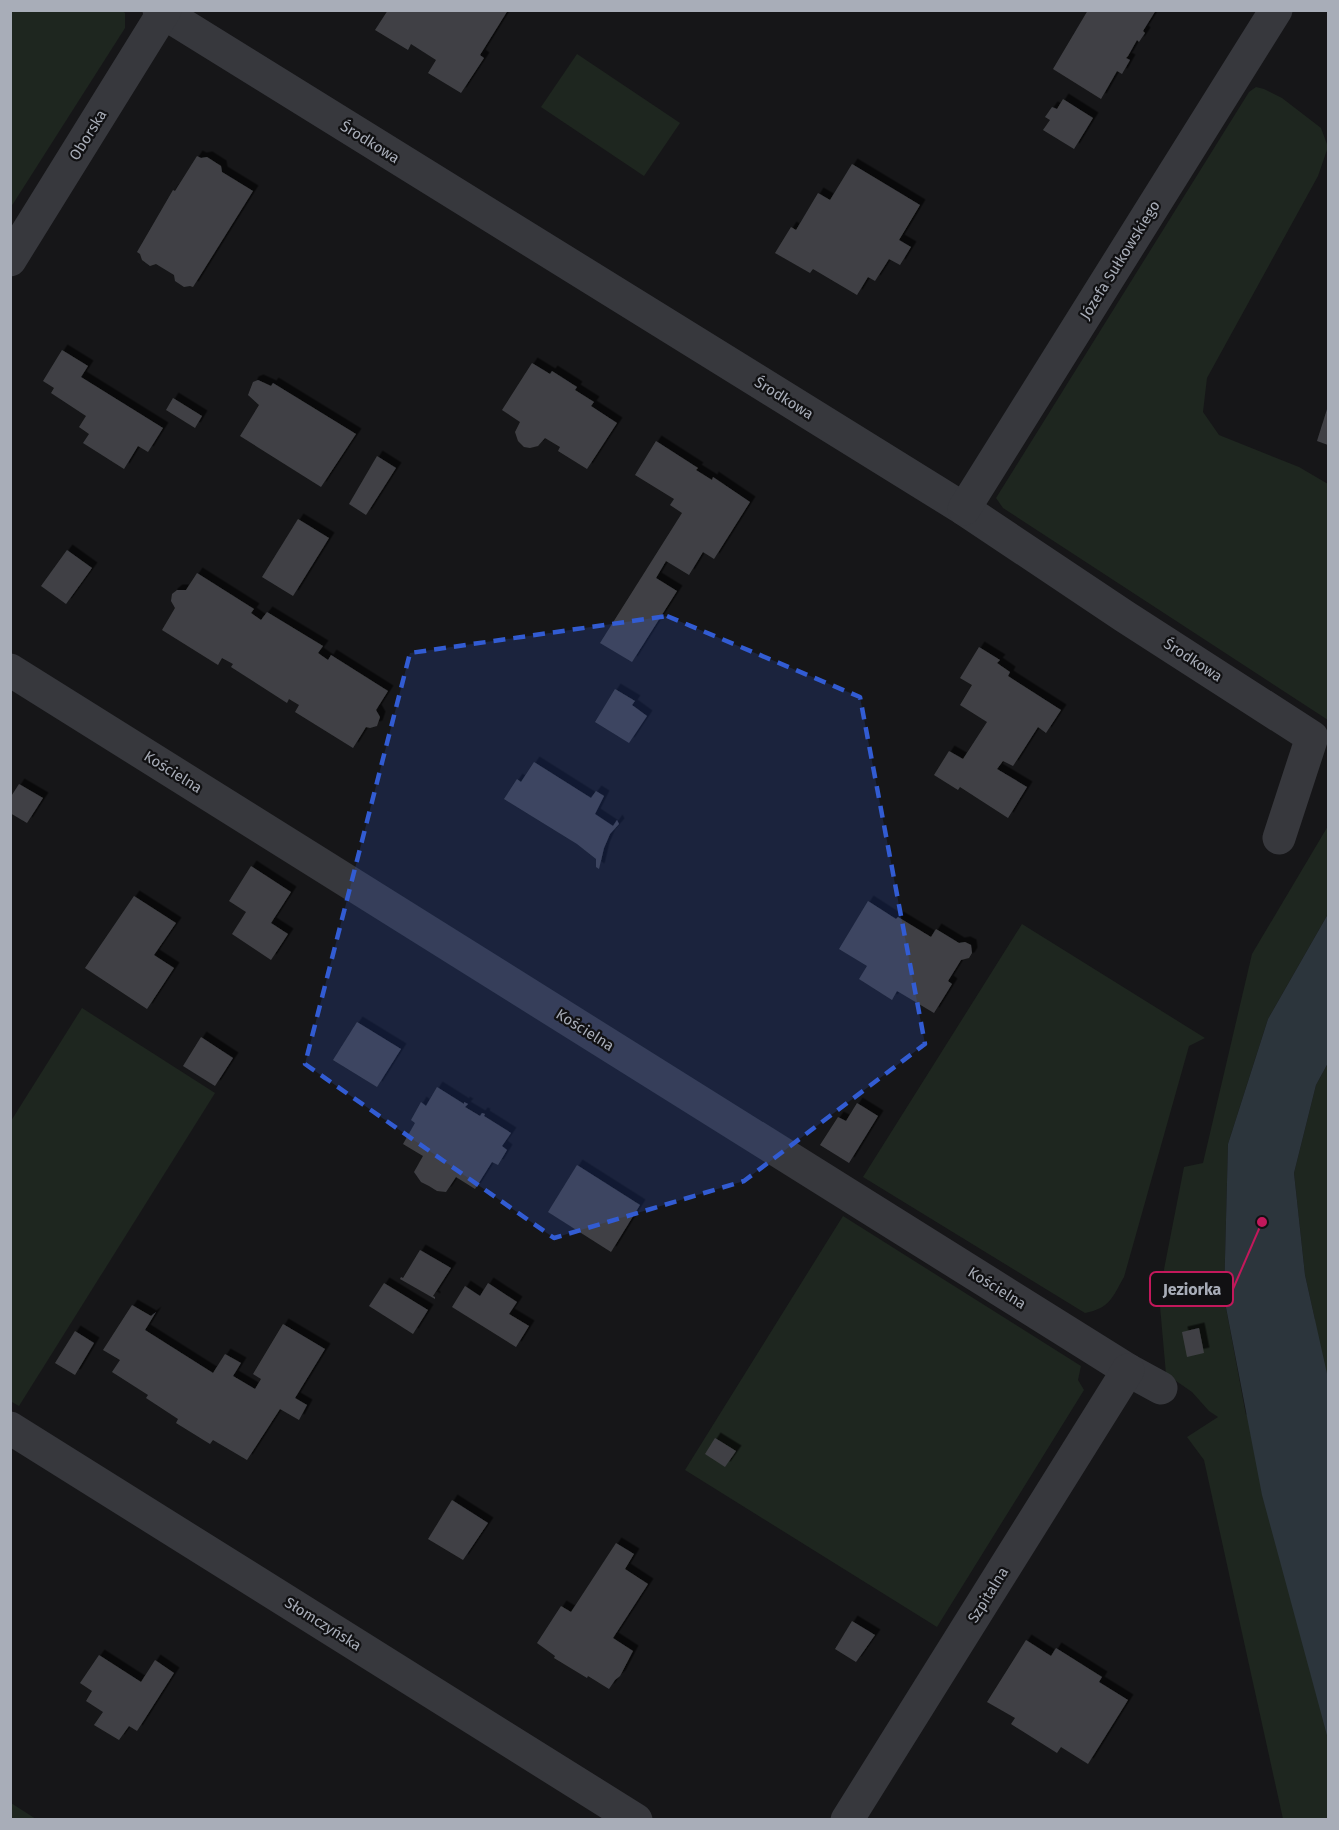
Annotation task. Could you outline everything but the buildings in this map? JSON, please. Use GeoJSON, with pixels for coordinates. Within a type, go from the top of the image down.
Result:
{"type":"FeatureCollection","features":[{"type":"Feature","properties":{"kind":"street","name":"Józefa Sułkowskiego"},"geometry":{"type":"LineString","coordinates":[[964,509],[1276,10]]}},
{"type":"Feature","properties":{"kind":"street","name":"Środkowa"},"geometry":{"type":"LineString","coordinates":[[163,12],[964,509],[1124,616],[1312,737],[1279,838]]}},
{"type":"Feature","properties":{"kind":"street","name":"Oborska"},"geometry":{"type":"LineString","coordinates":[[10,260],[163,12]]}},
{"type":"Feature","properties":{"kind":"street","name":"Kościelna"},"geometry":{"type":"LineString","coordinates":[[10,670],[1128,1370],[1161,1388]]}},
{"type":"Feature","properties":{"kind":"street","name":"Szpitalna"},"geometry":{"type":"LineString","coordinates":[[847,1820],[1128,1370]]}},
{"type":"Feature","properties":{"kind":"street","name":"Słomczyńska"},"geometry":{"type":"LineString","coordinates":[[10,1428],[636,1820]]}},
{"type":"Feature","properties":{"kind":"highlighted area"},"geometry":{"type":"Polygon","coordinates":[[[667,616],[860,697],[925,1044],[744,1181],[554,1238],[305,1064],[410,653],[667,616]]]}},
{"type":"Feature","properties":{"kind":"shaded area"},"geometry":{"type":"Polygon","coordinates":[[[11,10],[121,10],[125,13],[125,28],[11,207],[11,10]]]}},
{"type":"Feature","properties":{"kind":"shaded area"},"geometry":{"type":"Polygon","coordinates":[[[577,54],[680,123],[644,176],[541,107],[577,54]]]}},
{"type":"Feature","properties":{"kind":"shaded area"},"geometry":{"type":"Polygon","coordinates":[[[1256,87],[1282,98],[1321,128],[1328,147],[1318,176],[1207,378],[1203,412],[1219,435],[1299,467],[1328,484],[1328,720],[1003,508],[996,498],[1249,92],[1256,87]]]}},
{"type":"Feature","properties":{"kind":"shaded area"},"geometry":{"type":"Polygon","coordinates":[[[1328,826],[1328,914],[1268,1019],[1228,1144],[1224,1297],[1246,1415],[1315,1320],[1305,1275],[1294,1173],[1316,1085],[1328,1063],[1328,1819],[1283,1819],[1204,1460],[1187,1437],[1218,1417],[1209,1411],[1192,1392],[1166,1374],[1159,1295],[1184,1167],[1203,1163],[1252,954],[1328,826]]]}},
{"type":"Feature","properties":{"kind":"shaded area"},"geometry":{"type":"Polygon","coordinates":[[[1328,914],[1328,1063],[1316,1085],[1294,1173],[1305,1275],[1328,1378],[1328,1739],[1262,1495],[1224,1297],[1228,1144],[1268,1019],[1328,914]]]}},
{"type":"Feature","properties":{"kind":"shaded area"},"geometry":{"type":"Polygon","coordinates":[[[1022,924],[1205,1038],[1189,1046],[1124,1277],[1105,1305],[1085,1313],[863,1177],[1022,924]]]}},
{"type":"Feature","properties":{"kind":"shaded area"},"geometry":{"type":"Polygon","coordinates":[[[82,1008],[215,1093],[19,1406],[10,1401],[11,1121],[82,1008]]]}},
{"type":"Feature","properties":{"kind":"shaded area"},"geometry":{"type":"Polygon","coordinates":[[[843,1216],[1081,1366],[1078,1380],[1084,1390],[937,1627],[685,1470],[843,1216]]]}},
{"type":"Feature","properties":{"kind":"shaded area"},"geometry":{"type":"Polygon","coordinates":[[[11,1803],[36,1819],[11,1819],[11,1803]]]}},
{"type":"Feature","properties":{"kind":"place","name":"Jeziorka"},"geometry":{"type":"Point","coordinates":[1262,1222]}}]}
